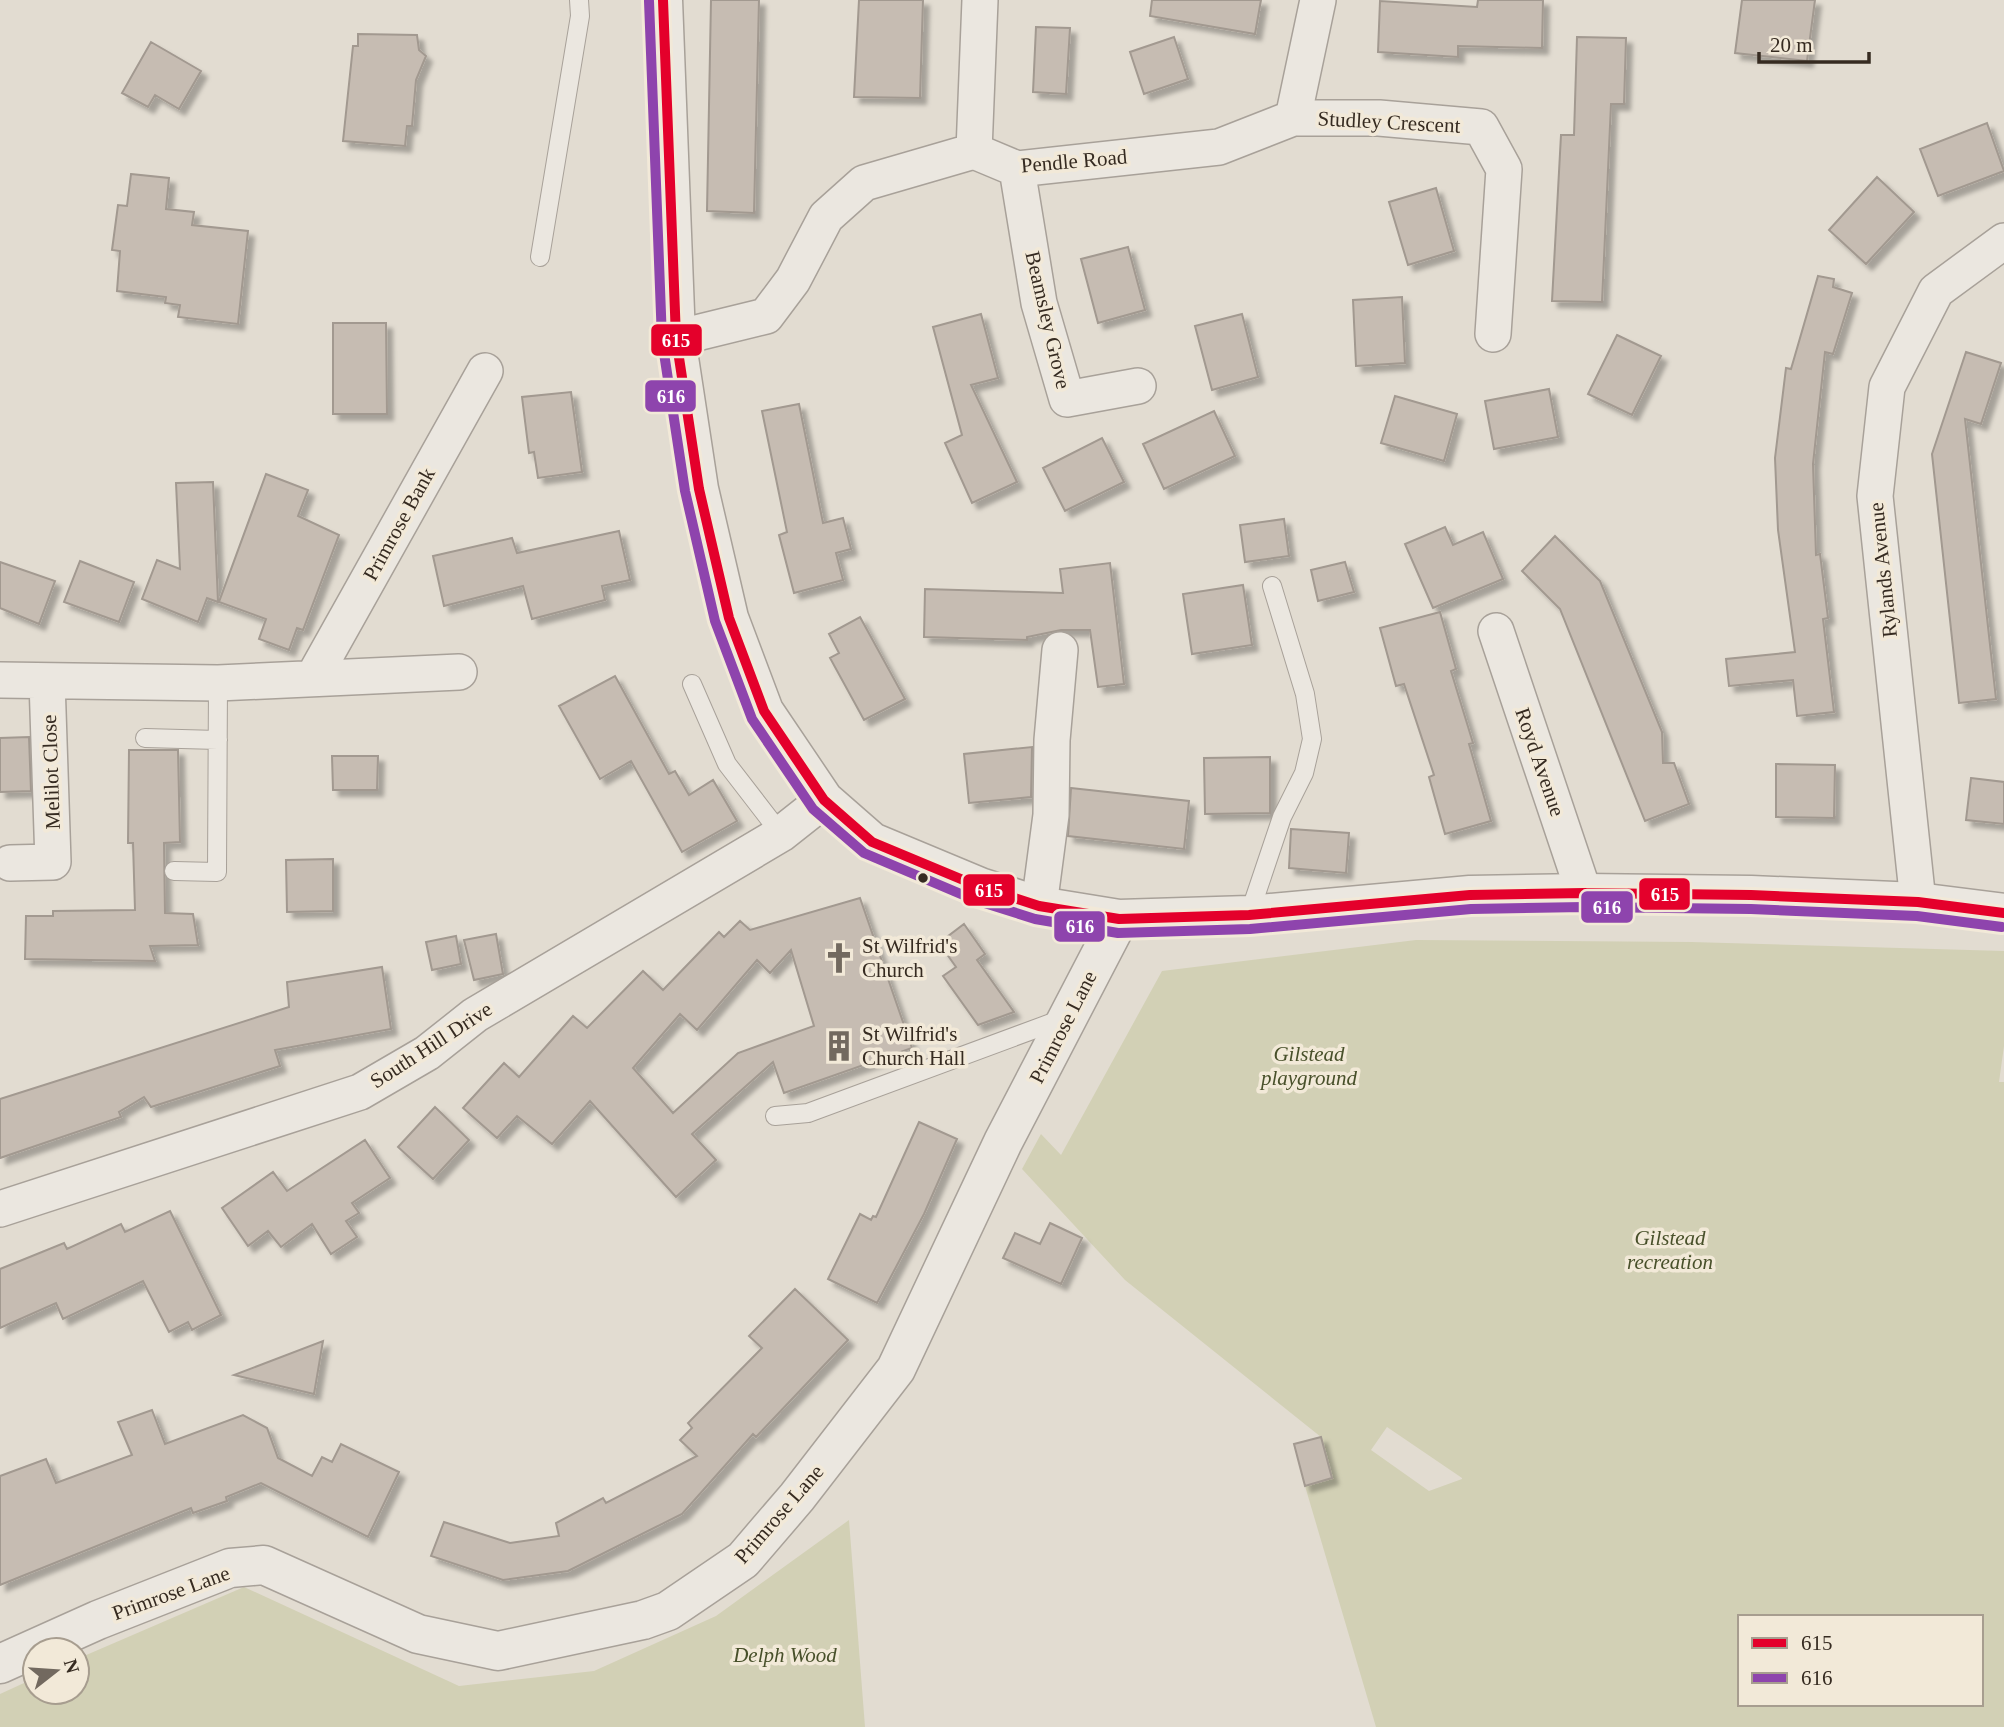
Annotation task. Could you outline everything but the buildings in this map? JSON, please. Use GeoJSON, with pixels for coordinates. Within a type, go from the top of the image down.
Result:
{"type":"FeatureCollection","features":[{"type":"Feature","properties":{"kind":"street"},"geometry":{"type":"LineString","coordinates":[[663,0],[676,338],[699,489],[729,618],[764,711],[824,800],[872,842],[980,887],[1039,906],[1119,919],[1249,915],[1470,895],[1584,893],[1751,894],[1918,902],[2004,913]]}},
{"type":"Feature","properties":{"kind":"street"},"geometry":{"type":"LineString","coordinates":[[676,338],[766,316],[793,280],[826,217],[864,183],[974,151],[980,0]]}},
{"type":"Feature","properties":{"kind":"street"},"geometry":{"type":"LineString","coordinates":[[1293,118],[1318,0]]}},
{"type":"Feature","properties":{"kind":"street","name":"Pendle Road"},"geometry":{"type":"LineString","coordinates":[[974,151],[1017,169],[1219,147],[1293,118]]}},
{"type":"Feature","properties":{"kind":"street","name":"Studley Crescent"},"geometry":{"type":"LineString","coordinates":[[1293,118],[1379,118],[1481,127],[1504,169],[1493,334]]}},
{"type":"Feature","properties":{"kind":"street","name":"Beamsley Grove"},"geometry":{"type":"LineString","coordinates":[[1017,169],[1040,303],[1067,400],[1138,386]]}},
{"type":"Feature","properties":{"kind":"street","name":"Rylands Avenue"},"geometry":{"type":"LineString","coordinates":[[1918,902],[1875,496],[1887,387],[1936,292],[2004,241]]}},
{"type":"Feature","properties":{"kind":"street","name":"Primrose Bank"},"geometry":{"type":"LineString","coordinates":[[313,678],[485,371]]}},
{"type":"Feature","properties":{"kind":"street","name":"Royd Avenue"},"geometry":{"type":"LineString","coordinates":[[1496,631],[1584,893]]}},
{"type":"Feature","properties":{"kind":"street"},"geometry":{"type":"LineString","coordinates":[[1039,906],[1051,815],[1052,740],[1060,650]]}},
{"type":"Feature","properties":{"kind":"street"},"geometry":{"type":"LineString","coordinates":[[0,680],[218,683],[459,672]]}},
{"type":"Feature","properties":{"kind":"street","name":"Melilot Close"},"geometry":{"type":"LineString","coordinates":[[10,863],[53,862],[47,681]]}},
{"type":"Feature","properties":{"kind":"street","name":"South Hill Drive"},"geometry":{"type":"LineString","coordinates":[[0,1209],[360,1092],[427,1053],[475,1015],[781,834],[824,800]]}},
{"type":"Feature","properties":{"kind":"street","name":"Primrose Lane"},"geometry":{"type":"LineString","coordinates":[[0,1664],[98,1620],[230,1568],[264,1565],[418,1634],[498,1651],[643,1620],[668,1611],[743,1560],[797,1497],[896,1369],[1003,1142],[1119,919]]}},
{"type":"Feature","properties":{"kind":"lane"},"geometry":{"type":"LineString","coordinates":[[540,257],[580,16],[579,0]]}},
{"type":"Feature","properties":{"kind":"lane"},"geometry":{"type":"LineString","coordinates":[[1249,915],[1283,817],[1304,773],[1312,739],[1305,694],[1272,586]]}},
{"type":"Feature","properties":{"kind":"lane"},"geometry":{"type":"LineString","coordinates":[[174,871],[217,872],[218,683]]}},
{"type":"Feature","properties":{"kind":"lane"},"geometry":{"type":"LineString","coordinates":[[692,684],[727,764],[781,834]]}},
{"type":"Feature","properties":{"kind":"lane"},"geometry":{"type":"LineString","coordinates":[[145,738],[218,740]]}},
{"type":"Feature","properties":{"kind":"lane"},"geometry":{"type":"LineString","coordinates":[[775,1116],[808,1113],[1069,1017]]}},
{"type":"Feature","properties":{"kind":"green space","name":"Gilstead recreation"},"geometry":{"type":"Polygon","coordinates":[[[1416,940],[1691,942],[2004,951],[2004,1046],[1999,1082],[2004,1082],[2004,1727],[1376,1727],[1305,1486],[1332,1478],[1321,1437],[1125,1280],[1022,1169],[1041,1134],[1061,1155],[1162,971],[1416,940]],[[1387,1427],[1371,1450],[1429,1491],[1462,1478],[1387,1427]]]}},
{"type":"Feature","properties":{"kind":"green space","name":"Delph Wood"},"geometry":{"type":"Polygon","coordinates":[[[849,1520],[865,1727],[0,1727],[0,1694],[21,1684],[21,1706],[91,1706],[91,1653],[244,1587],[459,1686],[594,1671],[716,1616],[849,1520]]]}},
{"type":"Feature","properties":{"kind":"transit line","name":"615"},"geometry":{"type":"LineString","coordinates":[[663,0],[676,338],[699,489],[729,618],[764,711],[824,800],[872,842],[980,887],[1039,906],[1119,919],[1249,915],[1470,895],[1584,893],[1751,895],[1918,902],[2004,913]]}},
{"type":"Feature","properties":{"kind":"transit line","name":"616"},"geometry":{"type":"LineString","coordinates":[[649,1],[662,340],[685,491],[715,621],[752,719],[813,809],[864,853],[975,900],[1035,919],[1118,933],[1250,929],[1471,909],[1584,907],[1751,909],[1917,916],[2002,927]]}},
{"type":"Feature","properties":{"kind":"place","name":"St Wilfrid's Church"},"geometry":{"type":"Point","coordinates":[839,958]}},
{"type":"Feature","properties":{"kind":"place","name":"St Wilfrid's Church Hall"},"geometry":{"type":"Point","coordinates":[839,1046]}},
{"type":"Feature","properties":{"kind":"park label","name":"Gilstead playground"},"geometry":{"type":"Point","coordinates":[1309,1066]}}]}
